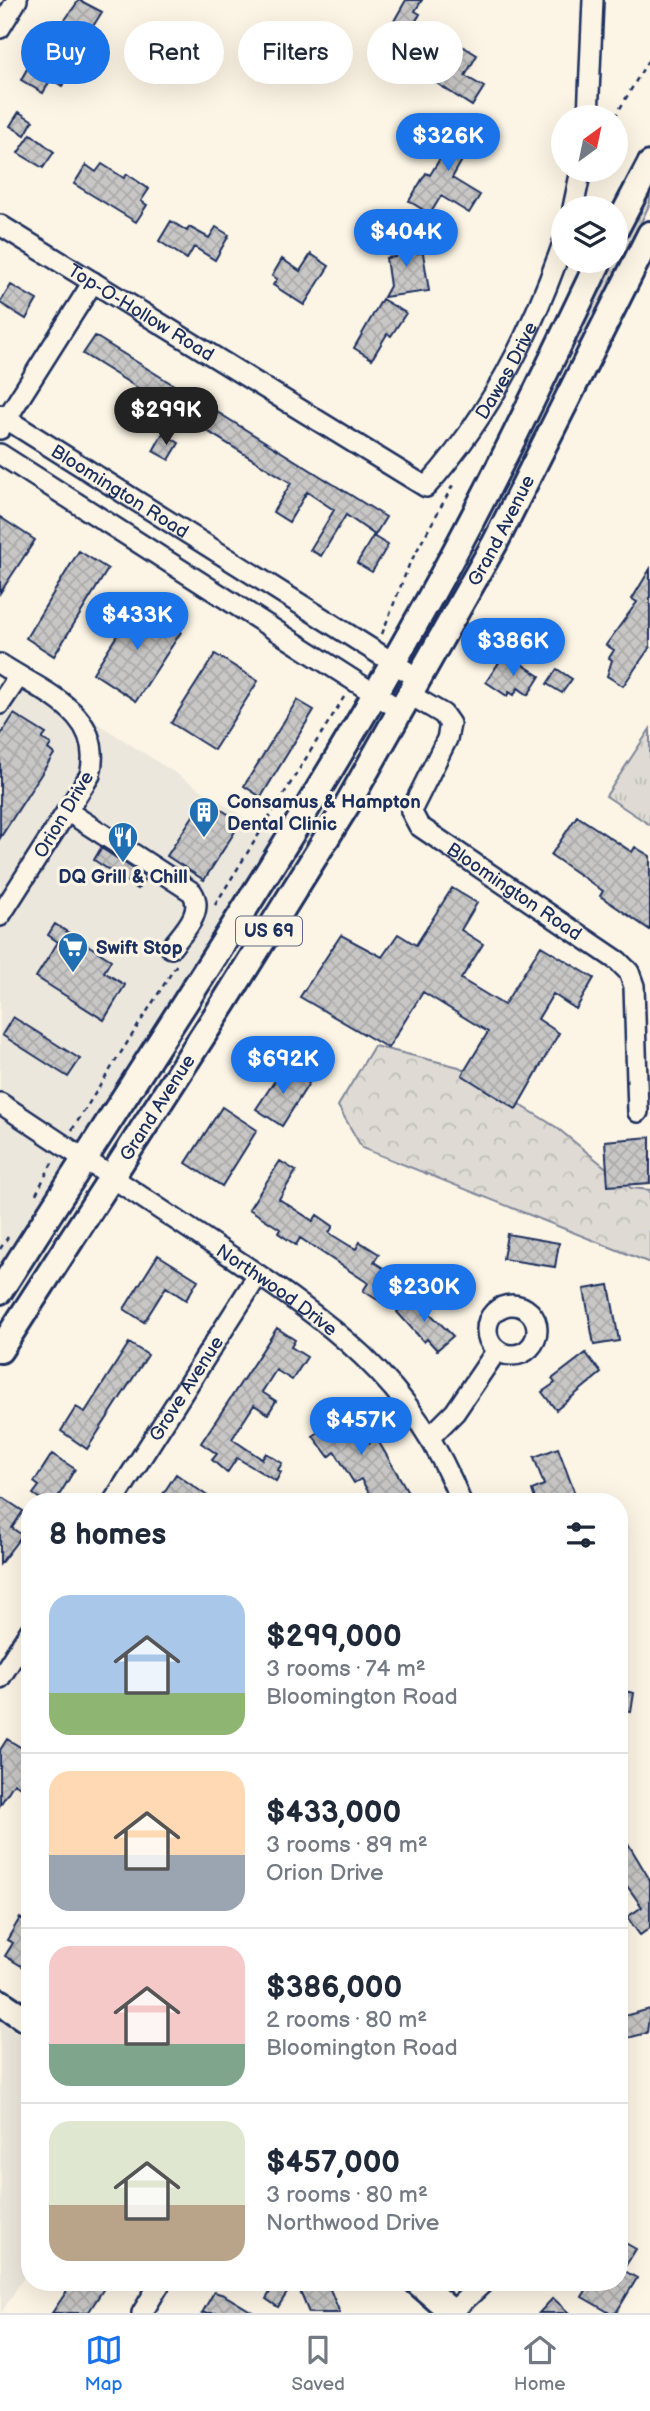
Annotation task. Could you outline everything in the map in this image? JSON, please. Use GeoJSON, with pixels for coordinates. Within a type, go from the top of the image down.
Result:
{"type":"FeatureCollection","features":[{"type":"Feature","properties":{"kind":"main road"},"geometry":{"type":"LineString","coordinates":[[628,206],[650,164]]}},
{"type":"Feature","properties":{"kind":"main road","name":"Grand Avenue"},"geometry":{"type":"LineString","coordinates":[[0,1350],[225,1003],[347,805],[492,550],[650,234]]}},
{"type":"Feature","properties":{"kind":"main road","name":"Grand Avenue"},"geometry":{"type":"LineString","coordinates":[[0,1291],[264,878],[393,663],[461,540],[593,273]]}},
{"type":"Feature","properties":{"kind":"main road"},"geometry":{"type":"LineString","coordinates":[[0,2002],[21,2016]]}},
{"type":"Feature","properties":{"kind":"main road"},"geometry":{"type":"LineString","coordinates":[[427,2291],[452,2313]]}},
{"type":"Feature","properties":{"kind":"street"},"geometry":{"type":"LineString","coordinates":[[0,28],[17,0]]}},
{"type":"Feature","properties":{"kind":"street"},"geometry":{"type":"LineString","coordinates":[[589,105],[593,0]]}},
{"type":"Feature","properties":{"kind":"street","name":"Top-O-Hollow Road"},"geometry":{"type":"LineString","coordinates":[[0,225],[426,487]]}},
{"type":"Feature","properties":{"kind":"street","name":"Dawes Drive"},"geometry":{"type":"LineString","coordinates":[[426,487],[454,456],[491,398],[540,303],[551,273]]}},
{"type":"Feature","properties":{"kind":"street"},"geometry":{"type":"LineString","coordinates":[[2,421],[93,282]]}},
{"type":"Feature","properties":{"kind":"street"},"geometry":{"type":"LineString","coordinates":[[552,358],[582,372]]}},
{"type":"Feature","properties":{"kind":"street","name":"Bloomington Road"},"geometry":{"type":"LineString","coordinates":[[2,421],[393,663],[409,695]]}},
{"type":"Feature","properties":{"kind":"street","name":"Bloomington Road"},"geometry":{"type":"LineString","coordinates":[[0,454],[374,694],[409,695],[443,714],[450,724],[447,739],[411,811],[419,826],[430,837],[618,961],[629,972],[635,986],[638,1112]]}},
{"type":"Feature","properties":{"kind":"street","name":"Orion Drive"},"geometry":{"type":"LineString","coordinates":[[0,664],[70,710],[85,723],[93,740],[94,758],[90,775],[0,916]]}},
{"type":"Feature","properties":{"kind":"street"},"geometry":{"type":"LineString","coordinates":[[0,705],[19,676]]}},
{"type":"Feature","properties":{"kind":"street"},"geometry":{"type":"LineString","coordinates":[[67,811],[192,892],[197,900],[197,910],[172,948]]}},
{"type":"Feature","properties":{"kind":"street","name":"Northwood Drive"},"geometry":{"type":"LineString","coordinates":[[0,1103],[342,1334],[407,1402],[431,1436],[457,1493]]}},
{"type":"Feature","properties":{"kind":"street","name":"Grove Avenue"},"geometry":{"type":"LineString","coordinates":[[119,1493],[258,1275]]}},
{"type":"Feature","properties":{"kind":"street"},"geometry":{"type":"LineString","coordinates":[[431,1436],[455,1412],[497,1350]]}},
{"type":"Feature","properties":{"kind":"street"},"geometry":{"type":"LineString","coordinates":[[0,1678],[21,1645]]}},
{"type":"Feature","properties":{"kind":"street"},"geometry":{"type":"LineString","coordinates":[[142,2313],[155,2291]]}},
{"type":"Feature","properties":{"kind":"street"},"geometry":{"type":"LineString","coordinates":[[452,2313],[475,2291]]}},
{"type":"Feature","properties":{"kind":"path"},"geometry":{"type":"LineString","coordinates":[[622,105],[650,57]]}},
{"type":"Feature","properties":{"kind":"path"},"geometry":{"type":"LineString","coordinates":[[34,1197],[53,1161]]}},
{"type":"Feature","properties":{"kind":"path"},"geometry":{"type":"LineString","coordinates":[[0,1249],[14,1229]]}},
{"type":"Feature","properties":{"kind":"shaded area"},"geometry":{"type":"Polygon","coordinates":[[[0,661],[275,837],[0,1274],[0,661]]]}},
{"type":"Feature","properties":{"kind":"shaded area"},"geometry":{"type":"Polygon","coordinates":[[[0,2002],[21,2016],[21,2282],[1,2313],[0,2002]]]}},
{"type":"Feature","properties":{"kind":"green space"},"geometry":{"type":"Polygon","coordinates":[[[650,180],[650,203],[628,251],[628,223],[650,180]]]}},
{"type":"Feature","properties":{"kind":"green space"},"geometry":{"type":"Polygon","coordinates":[[[603,273],[618,273],[584,346],[571,340],[603,273]]]}},
{"type":"Feature","properties":{"kind":"green space"},"geometry":{"type":"Polygon","coordinates":[[[650,729],[650,825],[606,796],[650,729]]]}},
{"type":"Feature","properties":{"kind":"green space"},"geometry":{"type":"Polygon","coordinates":[[[374,1046],[459,1067],[556,1127],[631,1188],[650,1190],[650,1263],[362,1148],[338,1106],[374,1046]]]}},
{"type":"Feature","properties":{"kind":"building"},"geometry":{"type":"Polygon","coordinates":[[[79,0],[102,12],[96,21],[64,21],[79,0]]]}},
{"type":"Feature","properties":{"kind":"building"},"geometry":{"type":"Polygon","coordinates":[[[406,0],[422,0],[415,11],[420,14],[416,21],[394,21],[406,0]]]}},
{"type":"Feature","properties":{"kind":"building"},"geometry":{"type":"Polygon","coordinates":[[[463,46],[477,55],[465,76],[484,87],[472,106],[438,84],[463,84],[463,46]]]}},
{"type":"Feature","properties":{"kind":"building"},"geometry":{"type":"Polygon","coordinates":[[[28,84],[48,84],[43,93],[28,84]]]}},
{"type":"Feature","properties":{"kind":"building"},"geometry":{"type":"Polygon","coordinates":[[[19,112],[33,121],[25,135],[10,126],[19,112]]]}},
{"type":"Feature","properties":{"kind":"building"},"geometry":{"type":"Polygon","coordinates":[[[458,117],[479,130],[452,178],[480,195],[469,213],[441,196],[430,214],[409,201],[426,173],[430,175],[444,152],[441,150],[443,142],[458,117]]]}},
{"type":"Feature","properties":{"kind":"building"},"geometry":{"type":"Polygon","coordinates":[[[31,134],[54,152],[43,168],[18,153],[31,134]]]}},
{"type":"Feature","properties":{"kind":"building"},"geometry":{"type":"Polygon","coordinates":[[[102,164],[124,178],[127,174],[149,189],[141,201],[147,205],[136,222],[74,184],[86,165],[96,172],[102,164]]]}},
{"type":"Feature","properties":{"kind":"building"},"geometry":{"type":"Polygon","coordinates":[[[171,221],[187,231],[189,227],[209,238],[216,227],[229,235],[215,260],[194,247],[187,259],[159,241],[171,221]]]}},
{"type":"Feature","properties":{"kind":"building"},"geometry":{"type":"Polygon","coordinates":[[[413,235],[416,253],[423,253],[429,291],[384,297],[390,286],[386,258],[395,257],[392,238],[413,235]]]}},
{"type":"Feature","properties":{"kind":"building"},"geometry":{"type":"Polygon","coordinates":[[[311,254],[329,266],[304,305],[273,285],[277,279],[272,276],[282,259],[300,271],[311,254]]]}},
{"type":"Feature","properties":{"kind":"building"},"geometry":{"type":"Polygon","coordinates":[[[11,285],[37,300],[26,319],[0,303],[11,285]]]}},
{"type":"Feature","properties":{"kind":"building"},"geometry":{"type":"Polygon","coordinates":[[[382,299],[406,313],[391,336],[387,334],[372,359],[354,348],[382,299]]]}},
{"type":"Feature","properties":{"kind":"building"},"geometry":{"type":"Polygon","coordinates":[[[95,336],[386,517],[375,535],[346,515],[321,556],[310,550],[334,510],[307,492],[289,522],[273,512],[291,483],[83,354],[95,336]]]}},
{"type":"Feature","properties":{"kind":"building"},"geometry":{"type":"Polygon","coordinates":[[[163,433],[179,443],[169,460],[153,451],[163,433]]]}},
{"type":"Feature","properties":{"kind":"building"},"geometry":{"type":"Polygon","coordinates":[[[0,517],[35,540],[0,593],[0,517]]]}},
{"type":"Feature","properties":{"kind":"building"},"geometry":{"type":"Polygon","coordinates":[[[373,536],[388,545],[372,572],[357,563],[373,536]]]}},
{"type":"Feature","properties":{"kind":"building"},"geometry":{"type":"Polygon","coordinates":[[[79,551],[108,569],[54,656],[26,638],[79,551]]]}},
{"type":"Feature","properties":{"kind":"building"},"geometry":{"type":"Polygon","coordinates":[[[650,569],[650,647],[623,686],[607,676],[612,660],[609,658],[614,650],[606,645],[637,602],[632,599],[650,569]]]}},
{"type":"Feature","properties":{"kind":"building"},"geometry":{"type":"Polygon","coordinates":[[[137,604],[181,632],[136,701],[93,673],[137,604]]]}},
{"type":"Feature","properties":{"kind":"building"},"geometry":{"type":"Polygon","coordinates":[[[215,654],[258,681],[214,750],[171,723],[215,654]]]}},
{"type":"Feature","properties":{"kind":"building"},"geometry":{"type":"Polygon","coordinates":[[[502,658],[517,668],[520,663],[540,676],[528,695],[518,688],[514,695],[509,692],[507,696],[486,682],[502,658]]]}},
{"type":"Feature","properties":{"kind":"building"},"geometry":{"type":"Polygon","coordinates":[[[557,669],[572,679],[562,693],[547,684],[557,669]]]}},
{"type":"Feature","properties":{"kind":"building"},"geometry":{"type":"Polygon","coordinates":[[[297,700],[314,710],[261,797],[244,786],[297,700]]]}},
{"type":"Feature","properties":{"kind":"building"},"geometry":{"type":"Polygon","coordinates":[[[14,714],[46,734],[42,739],[51,744],[48,749],[54,754],[0,838],[0,736],[14,714]]]}},
{"type":"Feature","properties":{"kind":"building","name":"Consamus & Hampton Dental Clinic"},"geometry":{"type":"Polygon","coordinates":[[[204,799],[241,822],[204,880],[167,856],[204,799]]]}},
{"type":"Feature","properties":{"kind":"building"},"geometry":{"type":"Polygon","coordinates":[[[577,816],[632,852],[635,847],[650,856],[650,930],[600,896],[603,891],[551,855],[577,816]]]}},
{"type":"Feature","properties":{"kind":"building"},"geometry":{"type":"Polygon","coordinates":[[[101,848],[146,877],[138,889],[94,860],[101,848]]]}},
{"type":"Feature","properties":{"kind":"building"},"geometry":{"type":"Polygon","coordinates":[[[452,888],[477,903],[461,930],[483,944],[461,979],[504,1005],[541,946],[594,978],[576,1009],[553,994],[538,1019],[559,1033],[516,1109],[462,1075],[488,1032],[423,992],[388,1048],[300,997],[341,935],[382,957],[398,934],[416,945],[452,888]]]}},
{"type":"Feature","properties":{"kind":"building","name":"Swift Stop"},"geometry":{"type":"Polygon","coordinates":[[[55,924],[111,960],[104,972],[125,985],[104,1020],[36,977],[58,942],[48,935],[55,924]]]}},
{"type":"Feature","properties":{"kind":"building"},"geometry":{"type":"Polygon","coordinates":[[[13,1017],[80,1059],[68,1077],[2,1035],[13,1017]]]}},
{"type":"Feature","properties":{"kind":"building"},"geometry":{"type":"Polygon","coordinates":[[[284,1067],[309,1083],[282,1126],[256,1109],[284,1067]]]}},
{"type":"Feature","properties":{"kind":"building"},"geometry":{"type":"Polygon","coordinates":[[[222,1107],[257,1130],[222,1186],[186,1163],[222,1107]]]}},
{"type":"Feature","properties":{"kind":"building"},"geometry":{"type":"Polygon","coordinates":[[[650,1137],[650,1183],[608,1186],[605,1141],[650,1137]]]}},
{"type":"Feature","properties":{"kind":"building"},"geometry":{"type":"Polygon","coordinates":[[[280,1161],[296,1171],[279,1199],[313,1221],[317,1215],[333,1226],[329,1233],[350,1246],[356,1249],[360,1242],[379,1254],[374,1262],[397,1277],[381,1302],[363,1291],[368,1283],[300,1238],[296,1245],[278,1233],[280,1229],[249,1209],[280,1161]]]}},
{"type":"Feature","properties":{"kind":"building"},"geometry":{"type":"Polygon","coordinates":[[[507,1234],[559,1243],[555,1267],[503,1259],[507,1234]]]}},
{"type":"Feature","properties":{"kind":"building"},"geometry":{"type":"Polygon","coordinates":[[[158,1255],[198,1280],[186,1300],[166,1287],[144,1322],[124,1309],[158,1255]]]}},
{"type":"Feature","properties":{"kind":"building"},"geometry":{"type":"Polygon","coordinates":[[[609,1285],[619,1341],[594,1345],[584,1289],[609,1285]]]}},
{"type":"Feature","properties":{"kind":"building"},"geometry":{"type":"Polygon","coordinates":[[[413,1297],[453,1336],[437,1350],[427,1339],[424,1342],[397,1312],[413,1297]]]}},
{"type":"Feature","properties":{"kind":"building"},"geometry":{"type":"Polygon","coordinates":[[[277,1328],[295,1340],[291,1347],[307,1357],[292,1380],[276,1370],[262,1392],[276,1401],[268,1414],[254,1405],[232,1439],[262,1459],[266,1453],[282,1463],[278,1470],[281,1472],[276,1481],[237,1458],[227,1473],[212,1460],[217,1454],[201,1443],[277,1328]]]}},
{"type":"Feature","properties":{"kind":"building"},"geometry":{"type":"Polygon","coordinates":[[[129,1343],[148,1355],[87,1449],[61,1431],[76,1407],[85,1412],[129,1343]]]}},
{"type":"Feature","properties":{"kind":"building"},"geometry":{"type":"Polygon","coordinates":[[[586,1353],[601,1373],[556,1410],[542,1392],[555,1383],[552,1379],[586,1353]]]}},
{"type":"Feature","properties":{"kind":"building"},"geometry":{"type":"Polygon","coordinates":[[[334,1402],[341,1411],[344,1409],[369,1443],[377,1439],[409,1493],[369,1493],[361,1479],[354,1483],[335,1452],[329,1457],[313,1436],[325,1427],[317,1416],[334,1402]]]}},
{"type":"Feature","properties":{"kind":"building"},"geometry":{"type":"Polygon","coordinates":[[[558,1448],[575,1493],[533,1493],[532,1490],[544,1485],[534,1457],[558,1448]]]}},
{"type":"Feature","properties":{"kind":"building"},"geometry":{"type":"Polygon","coordinates":[[[52,1454],[75,1469],[60,1493],[34,1493],[39,1486],[34,1482],[52,1454]]]}},
{"type":"Feature","properties":{"kind":"building"},"geometry":{"type":"Polygon","coordinates":[[[176,1474],[203,1493],[164,1493],[176,1474]]]}},
{"type":"Feature","properties":{"kind":"building"},"geometry":{"type":"Polygon","coordinates":[[[0,1496],[21,1510],[12,1528],[21,1536],[0,1564],[0,1496]]]}},
{"type":"Feature","properties":{"kind":"building"},"geometry":{"type":"Polygon","coordinates":[[[628,1692],[634,1693],[631,1712],[628,1711],[628,1692]]]}},
{"type":"Feature","properties":{"kind":"building"},"geometry":{"type":"Polygon","coordinates":[[[7,1739],[21,1748],[21,1787],[14,1783],[0,1805],[0,1750],[7,1739]]]}},
{"type":"Feature","properties":{"kind":"building"},"geometry":{"type":"Polygon","coordinates":[[[628,1843],[650,1880],[650,1928],[640,1935],[628,1916],[642,1907],[628,1887],[628,1843]]]}},
{"type":"Feature","properties":{"kind":"building"},"geometry":{"type":"Polygon","coordinates":[[[21,1919],[21,1966],[5,1956],[13,1943],[7,1940],[21,1919]]]}},
{"type":"Feature","properties":{"kind":"building"},"geometry":{"type":"Polygon","coordinates":[[[650,2009],[647,2033],[628,2038],[628,2015],[650,2009]]]}},
{"type":"Feature","properties":{"kind":"building"},"geometry":{"type":"Polygon","coordinates":[[[628,2244],[636,2249],[628,2262],[628,2244]]]}},
{"type":"Feature","properties":{"kind":"building"},"geometry":{"type":"Polygon","coordinates":[[[628,2273],[637,2278],[616,2313],[610,2313],[582,2297],[586,2291],[628,2291],[628,2273]]]}},
{"type":"Feature","properties":{"kind":"building"},"geometry":{"type":"Polygon","coordinates":[[[67,2291],[102,2291],[88,2313],[52,2313],[67,2291]]]}},
{"type":"Feature","properties":{"kind":"building"},"geometry":{"type":"Polygon","coordinates":[[[271,2291],[288,2291],[278,2307],[266,2299],[271,2291]]]}},
{"type":"Feature","properties":{"kind":"building"},"geometry":{"type":"Polygon","coordinates":[[[300,2291],[331,2291],[340,2313],[309,2313],[300,2291]]]}},
{"type":"Feature","properties":{"kind":"building"},"geometry":{"type":"Polygon","coordinates":[[[214,2292],[224,2295],[254,2313],[202,2313],[214,2292]]]}},
{"type":"Feature","properties":{"kind":"building"},"geometry":{"type":"Polygon","coordinates":[[[553,2298],[569,2313],[539,2313],[553,2298]]]}},
{"type":"Feature","properties":{"kind":"place","name":"Consamus & Hampton Dental Clinic"},"geometry":{"type":"Point","coordinates":[204,839]}},
{"type":"Feature","properties":{"kind":"place","name":"DQ Grill & Chill"},"geometry":{"type":"Point","coordinates":[123,864]}},
{"type":"Feature","properties":{"kind":"place","name":"Swift Stop"},"geometry":{"type":"Point","coordinates":[73,974]}}]}
